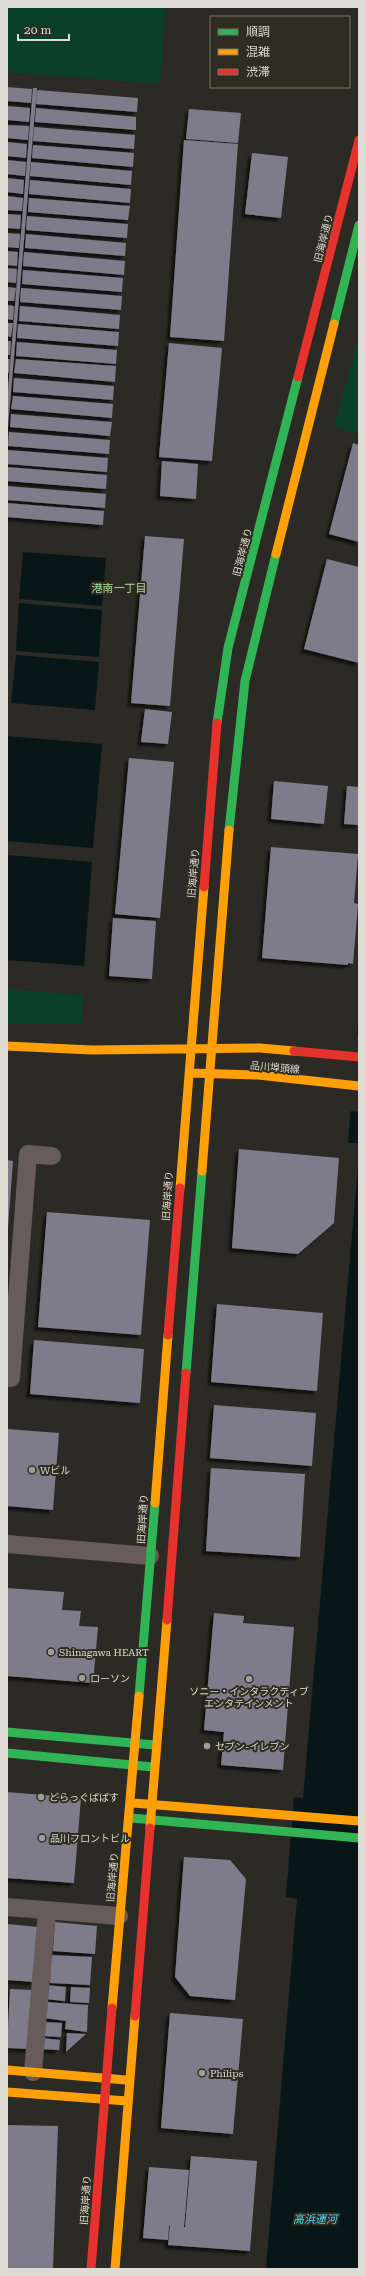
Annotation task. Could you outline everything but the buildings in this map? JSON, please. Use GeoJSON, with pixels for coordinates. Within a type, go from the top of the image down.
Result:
{"type":"FeatureCollection","features":[{"type":"Feature","properties":{"kind":"main road","name":"旧海岸通り"},"geometry":{"type":"LineString","coordinates":[[91,2269],[119,1916],[128,1818],[131,1803],[211,780],[223,676],[359,140]]}},
{"type":"Feature","properties":{"kind":"main road"},"geometry":{"type":"LineString","coordinates":[[114,2269],[149,1820],[211,1074],[233,782],[245,681],[359,225]]}},
{"type":"Feature","properties":{"kind":"main road","name":"品川埠頭線"},"geometry":{"type":"LineString","coordinates":[[7,1046],[92,1050],[260,1048],[356,1057]]}},
{"type":"Feature","properties":{"kind":"main road","name":"品川埠頭線"},"geometry":{"type":"LineString","coordinates":[[188,1073],[258,1075],[354,1086]]}},
{"type":"Feature","properties":{"kind":"main road"},"geometry":{"type":"LineString","coordinates":[[7,1732],[156,1745]]}},
{"type":"Feature","properties":{"kind":"main road"},"geometry":{"type":"LineString","coordinates":[[7,1754],[154,1767]]}},
{"type":"Feature","properties":{"kind":"main road"},"geometry":{"type":"LineString","coordinates":[[131,1803],[359,1821]]}},
{"type":"Feature","properties":{"kind":"main road"},"geometry":{"type":"LineString","coordinates":[[128,1818],[359,1838]]}},
{"type":"Feature","properties":{"kind":"main road"},"geometry":{"type":"LineString","coordinates":[[7,2070],[129,2080]]}},
{"type":"Feature","properties":{"kind":"main road"},"geometry":{"type":"LineString","coordinates":[[7,2092],[128,2101]]}},
{"type":"Feature","properties":{"kind":"street"},"geometry":{"type":"LineString","coordinates":[[7,1378],[11,1378],[28,1154],[52,1156]]}},
{"type":"Feature","properties":{"kind":"street"},"geometry":{"type":"LineString","coordinates":[[7,1544],[150,1556]]}},
{"type":"Feature","properties":{"kind":"street"},"geometry":{"type":"LineString","coordinates":[[7,1907],[119,1916]]}},
{"type":"Feature","properties":{"kind":"street"},"geometry":{"type":"LineString","coordinates":[[33,2072],[47,1911]]}},
{"type":"Feature","properties":{"kind":"green space"},"geometry":{"type":"Polygon","coordinates":[[[7,7],[166,7],[160,84],[7,72],[7,7]]]}},
{"type":"Feature","properties":{"kind":"green space"},"geometry":{"type":"Polygon","coordinates":[[[359,335],[359,434],[334,427],[359,335]]]}},
{"type":"Feature","properties":{"kind":"green space"},"geometry":{"type":"Polygon","coordinates":[[[7,989],[83,995],[81,1023],[7,1023],[7,989]]]}},
{"type":"Feature","properties":{"kind":"water"},"geometry":{"type":"Polygon","coordinates":[[[23,552],[106,558],[102,606],[19,599],[23,552]]]}},
{"type":"Feature","properties":{"kind":"water"},"geometry":{"type":"Polygon","coordinates":[[[19,603],[102,610],[99,657],[16,651],[19,603]]]}},
{"type":"Feature","properties":{"kind":"water"},"geometry":{"type":"Polygon","coordinates":[[[16,655],[99,662],[95,710],[11,703],[16,655]]]}},
{"type":"Feature","properties":{"kind":"water"},"geometry":{"type":"Polygon","coordinates":[[[7,736],[102,744],[93,848],[7,841],[7,736]]]}},
{"type":"Feature","properties":{"kind":"water"},"geometry":{"type":"Polygon","coordinates":[[[7,855],[92,862],[84,966],[7,960],[7,855]]]}},
{"type":"Feature","properties":{"kind":"water"},"geometry":{"type":"Polygon","coordinates":[[[358,1021],[359,1143],[348,1143],[358,1021]]]}},
{"type":"Feature","properties":{"kind":"water","name":"高浜運河"},"geometry":{"type":"Polygon","coordinates":[[[359,1154],[359,2269],[266,2269],[297,1899],[286,1897],[294,1797],[303,1798],[359,1154]]]}},
{"type":"Feature","properties":{"kind":"pier"},"geometry":{"type":"Polygon","coordinates":[[[355,1035],[359,1035],[359,1112],[349,1111],[355,1035]]]}},
{"type":"Feature","properties":{"kind":"traffic: fast"},"geometry":{"type":"LineString","coordinates":[[334,324],[359,225]]}},
{"type":"Feature","properties":{"kind":"traffic: fast"},"geometry":{"type":"LineString","coordinates":[[217,723],[228,648],[298,377]]}},
{"type":"Feature","properties":{"kind":"traffic: fast"},"geometry":{"type":"LineString","coordinates":[[229,830],[245,681],[276,554]]}},
{"type":"Feature","properties":{"kind":"traffic: fast"},"geometry":{"type":"LineString","coordinates":[[186,1373],[202,1171]]}},
{"type":"Feature","properties":{"kind":"traffic: fast"},"geometry":{"type":"LineString","coordinates":[[139,1696],[155,1503]]}},
{"type":"Feature","properties":{"kind":"traffic: fast"},"geometry":{"type":"LineString","coordinates":[[7,1732],[155,1745]]}},
{"type":"Feature","properties":{"kind":"traffic: fast"},"geometry":{"type":"LineString","coordinates":[[7,1753],[153,1767]]}},
{"type":"Feature","properties":{"kind":"traffic: fast"},"geometry":{"type":"LineString","coordinates":[[131,1818],[359,1838]]}},
{"type":"Feature","properties":{"kind":"traffic: slow"},"geometry":{"type":"LineString","coordinates":[[276,554],[334,324]]}},
{"type":"Feature","properties":{"kind":"traffic: slow"},"geometry":{"type":"LineString","coordinates":[[202,1171],[229,830]]}},
{"type":"Feature","properties":{"kind":"traffic: slow"},"geometry":{"type":"LineString","coordinates":[[180,1188],[204,887]]}},
{"type":"Feature","properties":{"kind":"traffic: slow"},"geometry":{"type":"LineString","coordinates":[[7,1046],[92,1050],[260,1048],[294,1051]]}},
{"type":"Feature","properties":{"kind":"traffic: slow"},"geometry":{"type":"LineString","coordinates":[[191,1073],[258,1075],[359,1086]]}},
{"type":"Feature","properties":{"kind":"traffic: slow"},"geometry":{"type":"LineString","coordinates":[[155,1503],[168,1335]]}},
{"type":"Feature","properties":{"kind":"traffic: slow"},"geometry":{"type":"LineString","coordinates":[[150,1828],[167,1620]]}},
{"type":"Feature","properties":{"kind":"traffic: slow"},"geometry":{"type":"LineString","coordinates":[[112,2008],[139,1696]]}},
{"type":"Feature","properties":{"kind":"traffic: slow"},"geometry":{"type":"LineString","coordinates":[[133,1803],[359,1821]]}},
{"type":"Feature","properties":{"kind":"traffic: slow"},"geometry":{"type":"LineString","coordinates":[[115,2269],[135,2016]]}},
{"type":"Feature","properties":{"kind":"traffic: slow"},"geometry":{"type":"LineString","coordinates":[[7,2070],[126,2080]]}},
{"type":"Feature","properties":{"kind":"traffic: slow"},"geometry":{"type":"LineString","coordinates":[[7,2092],[127,2101]]}},
{"type":"Feature","properties":{"kind":"traffic: jam"},"geometry":{"type":"LineString","coordinates":[[298,377],[359,140]]}},
{"type":"Feature","properties":{"kind":"traffic: jam"},"geometry":{"type":"LineString","coordinates":[[204,887],[217,723]]}},
{"type":"Feature","properties":{"kind":"traffic: jam"},"geometry":{"type":"LineString","coordinates":[[294,1051],[359,1057]]}},
{"type":"Feature","properties":{"kind":"traffic: jam"},"geometry":{"type":"LineString","coordinates":[[168,1335],[180,1188]]}},
{"type":"Feature","properties":{"kind":"traffic: jam"},"geometry":{"type":"LineString","coordinates":[[167,1620],[186,1373]]}},
{"type":"Feature","properties":{"kind":"traffic: jam"},"geometry":{"type":"LineString","coordinates":[[135,2016],[150,1828]]}},
{"type":"Feature","properties":{"kind":"traffic: jam"},"geometry":{"type":"LineString","coordinates":[[91,2269],[112,2008]]}},
{"type":"Feature","properties":{"kind":"place","name":"Wビル"},"geometry":{"type":"Point","coordinates":[32,1470]}},
{"type":"Feature","properties":{"kind":"place","name":"Shinagawa HEART"},"geometry":{"type":"Point","coordinates":[51,1652]}},
{"type":"Feature","properties":{"kind":"place","name":"ローソン"},"geometry":{"type":"Point","coordinates":[82,1678]}},
{"type":"Feature","properties":{"kind":"place","name":"ソニー・インタラクティブ エンタテインメント"},"geometry":{"type":"Point","coordinates":[249,1679]}},
{"type":"Feature","properties":{"kind":"place","name":"セブン-イレブン"},"geometry":{"type":"Point","coordinates":[207,1746]}},
{"type":"Feature","properties":{"kind":"place","name":"どらっぐぱぱす"},"geometry":{"type":"Point","coordinates":[41,1797]}},
{"type":"Feature","properties":{"kind":"place","name":"品川フロントビル"},"geometry":{"type":"Point","coordinates":[42,1838]}},
{"type":"Feature","properties":{"kind":"place","name":"Philips"},"geometry":{"type":"Point","coordinates":[202,2073]}},
{"type":"Feature","properties":{"kind":"district","name":"港南一丁目"},"geometry":{"type":"Point","coordinates":[119,588]}}]}
